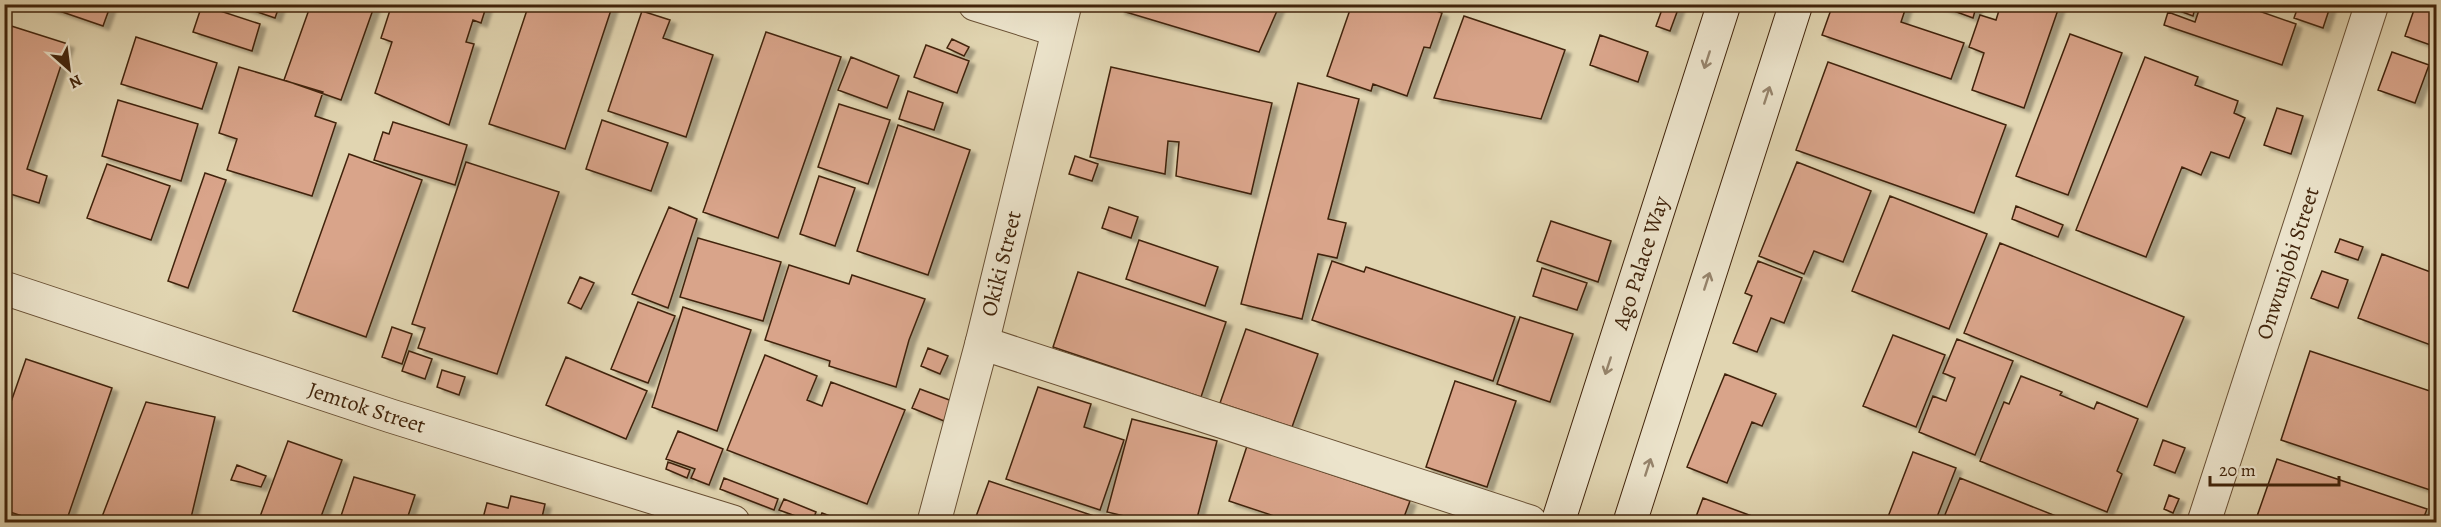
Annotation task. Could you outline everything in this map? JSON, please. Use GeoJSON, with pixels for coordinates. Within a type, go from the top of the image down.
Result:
{"type":"FeatureCollection","features":[{"type":"Feature","properties":{"kind":"street"},"geometry":{"type":"LineString","coordinates":[[975,4],[1062,17]]}},
{"type":"Feature","properties":{"kind":"street","name":"Ago Palace Way"},"geometry":{"type":"LineString","coordinates":[[1558,522],[1724,4]]}},
{"type":"Feature","properties":{"kind":"street"},"geometry":{"type":"LineString","coordinates":[[1630,522],[1796,4]]}},
{"type":"Feature","properties":{"kind":"street","name":"Onwunjobi Street"},"geometry":{"type":"LineString","coordinates":[[2204,522],[2372,4]]}},
{"type":"Feature","properties":{"kind":"street","name":"Okiki Street"},"geometry":{"type":"LineString","coordinates":[[934,522],[982,342],[1062,17]]}},
{"type":"Feature","properties":{"kind":"street","name":"Jemtok Street"},"geometry":{"type":"LineString","coordinates":[[4,288],[391,416],[733,522]]}},
{"type":"Feature","properties":{"kind":"street"},"geometry":{"type":"LineString","coordinates":[[982,342],[1530,522]]}},
{"type":"Feature","properties":{"kind":"building"},"geometry":{"type":"Polygon","coordinates":[[[39,4],[111,4],[103,26],[39,4]]]}},
{"type":"Feature","properties":{"kind":"building"},"geometry":{"type":"Polygon","coordinates":[[[234,4],[280,4],[275,18],[234,4]]]}},
{"type":"Feature","properties":{"kind":"building"},"geometry":{"type":"Polygon","coordinates":[[[311,4],[375,4],[341,100],[284,80],[311,4]]]}},
{"type":"Feature","properties":{"kind":"building"},"geometry":{"type":"Polygon","coordinates":[[[392,4],[487,4],[481,23],[473,20],[466,42],[474,44],[449,125],[375,93],[392,42],[381,38],[392,4]]]}},
{"type":"Feature","properties":{"kind":"building"},"geometry":{"type":"Polygon","coordinates":[[[529,4],[613,4],[565,149],[489,124],[529,4]]]}},
{"type":"Feature","properties":{"kind":"building"},"geometry":{"type":"Polygon","coordinates":[[[1121,4],[1280,4],[1259,52],[1119,10],[1121,4]]]}},
{"type":"Feature","properties":{"kind":"building"},"geometry":{"type":"Polygon","coordinates":[[[1352,4],[1417,4],[1442,13],[1430,48],[1424,47],[1407,96],[1373,84],[1371,91],[1327,76],[1352,4]]]}},
{"type":"Feature","properties":{"kind":"building"},"geometry":{"type":"Polygon","coordinates":[[[1664,4],[1680,4],[1670,31],[1656,26],[1664,4]]]}},
{"type":"Feature","properties":{"kind":"building"},"geometry":{"type":"Polygon","coordinates":[[[1833,4],[1858,4],[1876,11],[1878,4],[1907,4],[1901,22],[1964,43],[1951,79],[1822,35],[1833,4]]]}},
{"type":"Feature","properties":{"kind":"building"},"geometry":{"type":"Polygon","coordinates":[[[1935,4],[1977,4],[1973,18],[1935,4]]]}},
{"type":"Feature","properties":{"kind":"building"},"geometry":{"type":"Polygon","coordinates":[[[2001,4],[2060,4],[2024,108],[1972,90],[1984,53],[1969,47],[1980,15],[1996,20],[2001,4]]]}},
{"type":"Feature","properties":{"kind":"building"},"geometry":{"type":"Polygon","coordinates":[[[2161,4],[2196,4],[2193,16],[2161,4]]]}},
{"type":"Feature","properties":{"kind":"building"},"geometry":{"type":"Polygon","coordinates":[[[2201,4],[2239,4],[2296,24],[2282,65],[2164,25],[2168,12],[2195,22],[2201,4]]]}},
{"type":"Feature","properties":{"kind":"building"},"geometry":{"type":"Polygon","coordinates":[[[2299,4],[2331,4],[2323,28],[2294,18],[2299,4]]]}},
{"type":"Feature","properties":{"kind":"building"},"geometry":{"type":"Polygon","coordinates":[[[2416,4],[2436,4],[2436,47],[2405,36],[2416,4]]]}},
{"type":"Feature","properties":{"kind":"building"},"geometry":{"type":"Polygon","coordinates":[[[202,5],[260,24],[252,51],[193,32],[202,5]]]}},
{"type":"Feature","properties":{"kind":"building"},"geometry":{"type":"Polygon","coordinates":[[[642,11],[670,20],[663,38],[713,55],[686,137],[608,111],[642,11]]]}},
{"type":"Feature","properties":{"kind":"building"},"geometry":{"type":"Polygon","coordinates":[[[1464,16],[1565,50],[1541,119],[1434,98],[1464,16]]]}},
{"type":"Feature","properties":{"kind":"building"},"geometry":{"type":"Polygon","coordinates":[[[5,24],[68,44],[27,169],[47,176],[39,203],[4,192],[5,24]]]}},
{"type":"Feature","properties":{"kind":"building"},"geometry":{"type":"Polygon","coordinates":[[[766,32],[841,57],[778,238],[703,212],[766,32]]]}},
{"type":"Feature","properties":{"kind":"building"},"geometry":{"type":"Polygon","coordinates":[[[2070,34],[2122,53],[2068,195],[2016,176],[2070,34]]]}},
{"type":"Feature","properties":{"kind":"building"},"geometry":{"type":"Polygon","coordinates":[[[1600,35],[1648,52],[1638,82],[1590,65],[1600,35]]]}},
{"type":"Feature","properties":{"kind":"building"},"geometry":{"type":"Polygon","coordinates":[[[136,37],[217,63],[202,109],[121,84],[136,37]]]}},
{"type":"Feature","properties":{"kind":"building"},"geometry":{"type":"Polygon","coordinates":[[[952,39],[969,47],[964,56],[947,48],[952,39]]]}},
{"type":"Feature","properties":{"kind":"building"},"geometry":{"type":"Polygon","coordinates":[[[926,45],[969,61],[957,93],[914,77],[926,45]]]}},
{"type":"Feature","properties":{"kind":"building"},"geometry":{"type":"Polygon","coordinates":[[[2392,52],[2429,65],[2415,103],[2378,90],[2392,52]]]}},
{"type":"Feature","properties":{"kind":"building"},"geometry":{"type":"Polygon","coordinates":[[[851,57],[899,76],[887,108],[838,90],[851,57]]]}},
{"type":"Feature","properties":{"kind":"building"},"geometry":{"type":"Polygon","coordinates":[[[2145,57],[2198,77],[2195,85],[2238,101],[2234,113],[2245,118],[2229,158],[2211,152],[2201,175],[2182,167],[2146,257],[2076,230],[2145,57]]]}},
{"type":"Feature","properties":{"kind":"building"},"geometry":{"type":"Polygon","coordinates":[[[1828,62],[2006,125],[1974,213],[1796,150],[1828,62]]]}},
{"type":"Feature","properties":{"kind":"building"},"geometry":{"type":"Polygon","coordinates":[[[239,67],[323,92],[315,116],[336,123],[312,196],[227,170],[237,139],[219,133],[239,67]]]}},
{"type":"Feature","properties":{"kind":"building"},"geometry":{"type":"Polygon","coordinates":[[[1111,67],[1272,103],[1251,194],[1176,176],[1179,142],[1168,141],[1165,174],[1090,157],[1111,67]]]}},
{"type":"Feature","properties":{"kind":"building"},"geometry":{"type":"Polygon","coordinates":[[[1298,83],[1359,99],[1328,219],[1346,223],[1337,258],[1318,254],[1302,319],[1241,304],[1298,83]]]}},
{"type":"Feature","properties":{"kind":"building"},"geometry":{"type":"Polygon","coordinates":[[[908,91],[943,103],[934,130],[899,119],[908,91]]]}},
{"type":"Feature","properties":{"kind":"building"},"geometry":{"type":"Polygon","coordinates":[[[118,100],[198,124],[181,181],[102,156],[118,100]]]}},
{"type":"Feature","properties":{"kind":"building"},"geometry":{"type":"Polygon","coordinates":[[[839,104],[890,120],[868,184],[818,167],[839,104]]]}},
{"type":"Feature","properties":{"kind":"building"},"geometry":{"type":"Polygon","coordinates":[[[2277,108],[2303,116],[2291,154],[2264,145],[2277,108]]]}},
{"type":"Feature","properties":{"kind":"building"},"geometry":{"type":"Polygon","coordinates":[[[602,120],[668,143],[651,191],[586,169],[602,120]]]}},
{"type":"Feature","properties":{"kind":"building"},"geometry":{"type":"Polygon","coordinates":[[[393,122],[467,145],[455,185],[374,160],[383,132],[389,134],[393,122]]]}},
{"type":"Feature","properties":{"kind":"building"},"geometry":{"type":"Polygon","coordinates":[[[898,125],[970,150],[928,275],[857,251],[898,125]]]}},
{"type":"Feature","properties":{"kind":"building"},"geometry":{"type":"Polygon","coordinates":[[[349,154],[422,180],[366,337],[293,311],[349,154]]]}},
{"type":"Feature","properties":{"kind":"building"},"geometry":{"type":"Polygon","coordinates":[[[1075,156],[1098,164],[1092,181],[1069,174],[1075,156]]]}},
{"type":"Feature","properties":{"kind":"building"},"geometry":{"type":"Polygon","coordinates":[[[466,162],[559,192],[497,374],[418,348],[425,328],[412,324],[466,162]]]}},
{"type":"Feature","properties":{"kind":"building"},"geometry":{"type":"Polygon","coordinates":[[[1797,162],[1871,191],[1843,262],[1814,251],[1804,274],[1759,256],[1797,162]]]}},
{"type":"Feature","properties":{"kind":"building"},"geometry":{"type":"Polygon","coordinates":[[[107,164],[170,186],[151,240],[87,218],[107,164]]]}},
{"type":"Feature","properties":{"kind":"building"},"geometry":{"type":"Polygon","coordinates":[[[205,173],[226,180],[188,288],[168,281],[205,173]]]}},
{"type":"Feature","properties":{"kind":"building"},"geometry":{"type":"Polygon","coordinates":[[[819,176],[855,188],[835,246],[800,234],[819,176]]]}},
{"type":"Feature","properties":{"kind":"building"},"geometry":{"type":"Polygon","coordinates":[[[1890,196],[1987,234],[1949,329],[1852,291],[1890,196]]]}},
{"type":"Feature","properties":{"kind":"building"},"geometry":{"type":"Polygon","coordinates":[[[2016,206],[2063,225],[2058,237],[2012,219],[2016,206]]]}},
{"type":"Feature","properties":{"kind":"building"},"geometry":{"type":"Polygon","coordinates":[[[669,207],[697,219],[668,308],[632,294],[669,207]]]}},
{"type":"Feature","properties":{"kind":"building"},"geometry":{"type":"Polygon","coordinates":[[[1109,207],[1138,217],[1131,238],[1102,228],[1109,207]]]}},
{"type":"Feature","properties":{"kind":"building"},"geometry":{"type":"Polygon","coordinates":[[[1551,221],[1611,241],[1598,282],[1537,261],[1551,221]]]}},
{"type":"Feature","properties":{"kind":"building"},"geometry":{"type":"Polygon","coordinates":[[[698,238],[781,262],[763,321],[680,297],[698,238]]]}},
{"type":"Feature","properties":{"kind":"building"},"geometry":{"type":"Polygon","coordinates":[[[2340,239],[2363,247],[2358,260],[2335,252],[2340,239]]]}},
{"type":"Feature","properties":{"kind":"building"},"geometry":{"type":"Polygon","coordinates":[[[1139,240],[1218,267],[1205,306],[1126,279],[1139,240]]]}},
{"type":"Feature","properties":{"kind":"building"},"geometry":{"type":"Polygon","coordinates":[[[2000,243],[2184,317],[2147,407],[1964,333],[2000,243]]]}},
{"type":"Feature","properties":{"kind":"building"},"geometry":{"type":"Polygon","coordinates":[[[2382,254],[2436,274],[2436,347],[2358,318],[2382,254]]]}},
{"type":"Feature","properties":{"kind":"building"},"geometry":{"type":"Polygon","coordinates":[[[1332,261],[1364,272],[1366,267],[1515,317],[1493,381],[1312,320],[1332,261]]]}},
{"type":"Feature","properties":{"kind":"building"},"geometry":{"type":"Polygon","coordinates":[[[1758,261],[1802,278],[1784,323],[1771,318],[1757,352],[1733,343],[1752,296],[1745,293],[1758,261]]]}},
{"type":"Feature","properties":{"kind":"building"},"geometry":{"type":"Polygon","coordinates":[[[789,265],[849,284],[852,275],[925,299],[909,340],[896,387],[829,366],[830,361],[765,340],[789,265]]]}},
{"type":"Feature","properties":{"kind":"building"},"geometry":{"type":"Polygon","coordinates":[[[1542,268],[1587,283],[1577,310],[1533,296],[1542,268]]]}},
{"type":"Feature","properties":{"kind":"building"},"geometry":{"type":"Polygon","coordinates":[[[2322,271],[2348,280],[2338,308],[2311,298],[2322,271]]]}},
{"type":"Feature","properties":{"kind":"building"},"geometry":{"type":"Polygon","coordinates":[[[1078,272],[1226,322],[1201,397],[1053,347],[1078,272]]]}},
{"type":"Feature","properties":{"kind":"building"},"geometry":{"type":"Polygon","coordinates":[[[580,277],[594,283],[581,309],[568,303],[580,277]]]}},
{"type":"Feature","properties":{"kind":"building"},"geometry":{"type":"Polygon","coordinates":[[[638,302],[675,316],[648,383],[611,369],[638,302]]]}},
{"type":"Feature","properties":{"kind":"building"},"geometry":{"type":"Polygon","coordinates":[[[683,307],[751,330],[717,431],[652,407],[683,307]]]}},
{"type":"Feature","properties":{"kind":"building"},"geometry":{"type":"Polygon","coordinates":[[[1520,317],[1573,334],[1550,402],[1497,384],[1520,317]]]}},
{"type":"Feature","properties":{"kind":"building"},"geometry":{"type":"Polygon","coordinates":[[[392,327],[412,334],[402,364],[382,357],[392,327]]]}},
{"type":"Feature","properties":{"kind":"building"},"geometry":{"type":"Polygon","coordinates":[[[1246,329],[1318,354],[1292,427],[1220,403],[1246,329]]]}},
{"type":"Feature","properties":{"kind":"building"},"geometry":{"type":"Polygon","coordinates":[[[1893,335],[1945,355],[1916,427],[1863,406],[1893,335]]]}},
{"type":"Feature","properties":{"kind":"building"},"geometry":{"type":"Polygon","coordinates":[[[1957,339],[2013,361],[1975,455],[1919,432],[1933,396],[1946,401],[1955,378],[1943,373],[1957,339]]]}},
{"type":"Feature","properties":{"kind":"building"},"geometry":{"type":"Polygon","coordinates":[[[928,348],[948,356],[940,374],[921,366],[928,348]]]}},
{"type":"Feature","properties":{"kind":"building"},"geometry":{"type":"Polygon","coordinates":[[[409,351],[432,359],[425,379],[402,371],[409,351]]]}},
{"type":"Feature","properties":{"kind":"building"},"geometry":{"type":"Polygon","coordinates":[[[2310,351],[2436,393],[2436,492],[2281,440],[2310,351]]]}},
{"type":"Feature","properties":{"kind":"building"},"geometry":{"type":"Polygon","coordinates":[[[765,355],[817,376],[807,400],[822,406],[831,382],[905,410],[867,504],[727,450],[765,355]]]}},
{"type":"Feature","properties":{"kind":"building"},"geometry":{"type":"Polygon","coordinates":[[[566,357],[647,391],[626,439],[546,405],[566,357]]]}},
{"type":"Feature","properties":{"kind":"building"},"geometry":{"type":"Polygon","coordinates":[[[26,359],[112,388],[66,522],[40,522],[4,510],[4,422],[26,359]]]}},
{"type":"Feature","properties":{"kind":"building"},"geometry":{"type":"Polygon","coordinates":[[[442,370],[465,377],[459,395],[437,387],[442,370]]]}},
{"type":"Feature","properties":{"kind":"building"},"geometry":{"type":"Polygon","coordinates":[[[1725,374],[1776,394],[1762,426],[1752,422],[1727,483],[1687,467],[1725,374]]]}},
{"type":"Feature","properties":{"kind":"building"},"geometry":{"type":"Polygon","coordinates":[[[2021,376],[2062,392],[2060,395],[2094,409],[2097,402],[2138,419],[2117,471],[2122,474],[2107,512],[1980,461],[2004,402],[2009,404],[2021,376]]]}},
{"type":"Feature","properties":{"kind":"building"},"geometry":{"type":"Polygon","coordinates":[[[1455,381],[1516,401],[1487,487],[1426,467],[1455,381]]]}},
{"type":"Feature","properties":{"kind":"building"},"geometry":{"type":"Polygon","coordinates":[[[1038,387],[1091,404],[1084,427],[1124,440],[1100,510],[1006,479],[1038,387]]]}},
{"type":"Feature","properties":{"kind":"building"},"geometry":{"type":"Polygon","coordinates":[[[920,389],[952,401],[944,421],[912,408],[920,389]]]}},
{"type":"Feature","properties":{"kind":"building"},"geometry":{"type":"Polygon","coordinates":[[[146,402],[215,417],[190,522],[100,522],[146,402]]]}},
{"type":"Feature","properties":{"kind":"building"},"geometry":{"type":"Polygon","coordinates":[[[1132,419],[1217,441],[1196,522],[1150,522],[1107,512],[1132,419]]]}},
{"type":"Feature","properties":{"kind":"building"},"geometry":{"type":"Polygon","coordinates":[[[678,431],[723,449],[709,485],[691,478],[695,469],[666,459],[678,431]]]}},
{"type":"Feature","properties":{"kind":"building"},"geometry":{"type":"Polygon","coordinates":[[[2163,440],[2185,448],[2175,473],[2154,465],[2163,440]]]}},
{"type":"Feature","properties":{"kind":"building"},"geometry":{"type":"Polygon","coordinates":[[[288,441],[342,460],[319,522],[258,522],[288,441]]]}},
{"type":"Feature","properties":{"kind":"building"},"geometry":{"type":"Polygon","coordinates":[[[1247,446],[1410,501],[1404,517],[1419,522],[1292,522],[1229,501],[1247,446]]]}},
{"type":"Feature","properties":{"kind":"building"},"geometry":{"type":"Polygon","coordinates":[[[1913,452],[1956,468],[1935,522],[1886,522],[1913,452]]]}},
{"type":"Feature","properties":{"kind":"building"},"geometry":{"type":"Polygon","coordinates":[[[2277,459],[2427,509],[2422,522],[2255,522],[2277,459]]]}},
{"type":"Feature","properties":{"kind":"building"},"geometry":{"type":"Polygon","coordinates":[[[668,462],[690,470],[687,478],[666,469],[668,462]]]}},
{"type":"Feature","properties":{"kind":"building"},"geometry":{"type":"Polygon","coordinates":[[[237,465],[266,476],[261,487],[231,480],[237,465]]]}},
{"type":"Feature","properties":{"kind":"building"},"geometry":{"type":"Polygon","coordinates":[[[354,477],[415,495],[406,522],[339,522],[354,477]]]}},
{"type":"Feature","properties":{"kind":"building"},"geometry":{"type":"Polygon","coordinates":[[[724,478],[778,499],[774,510],[720,489],[724,478]]]}},
{"type":"Feature","properties":{"kind":"building"},"geometry":{"type":"Polygon","coordinates":[[[1960,478],[2071,522],[1942,522],[1960,478]]]}},
{"type":"Feature","properties":{"kind":"building"},"geometry":{"type":"Polygon","coordinates":[[[989,481],[1112,522],[974,522],[989,481]]]}},
{"type":"Feature","properties":{"kind":"building"},"geometry":{"type":"Polygon","coordinates":[[[2169,495],[2179,499],[2173,513],[2164,509],[2169,495]]]}},
{"type":"Feature","properties":{"kind":"building"},"geometry":{"type":"Polygon","coordinates":[[[511,496],[545,504],[541,522],[482,522],[487,503],[508,508],[511,496]]]}},
{"type":"Feature","properties":{"kind":"building"},"geometry":{"type":"Polygon","coordinates":[[[1703,498],[1768,522],[1694,522],[1703,498]]]}},
{"type":"Feature","properties":{"kind":"building"},"geometry":{"type":"Polygon","coordinates":[[[784,499],[816,512],[812,522],[779,510],[784,499]]]}},
{"type":"Feature","properties":{"kind":"building"},"geometry":{"type":"Polygon","coordinates":[[[822,513],[846,522],[818,522],[822,513]]]}}]}
